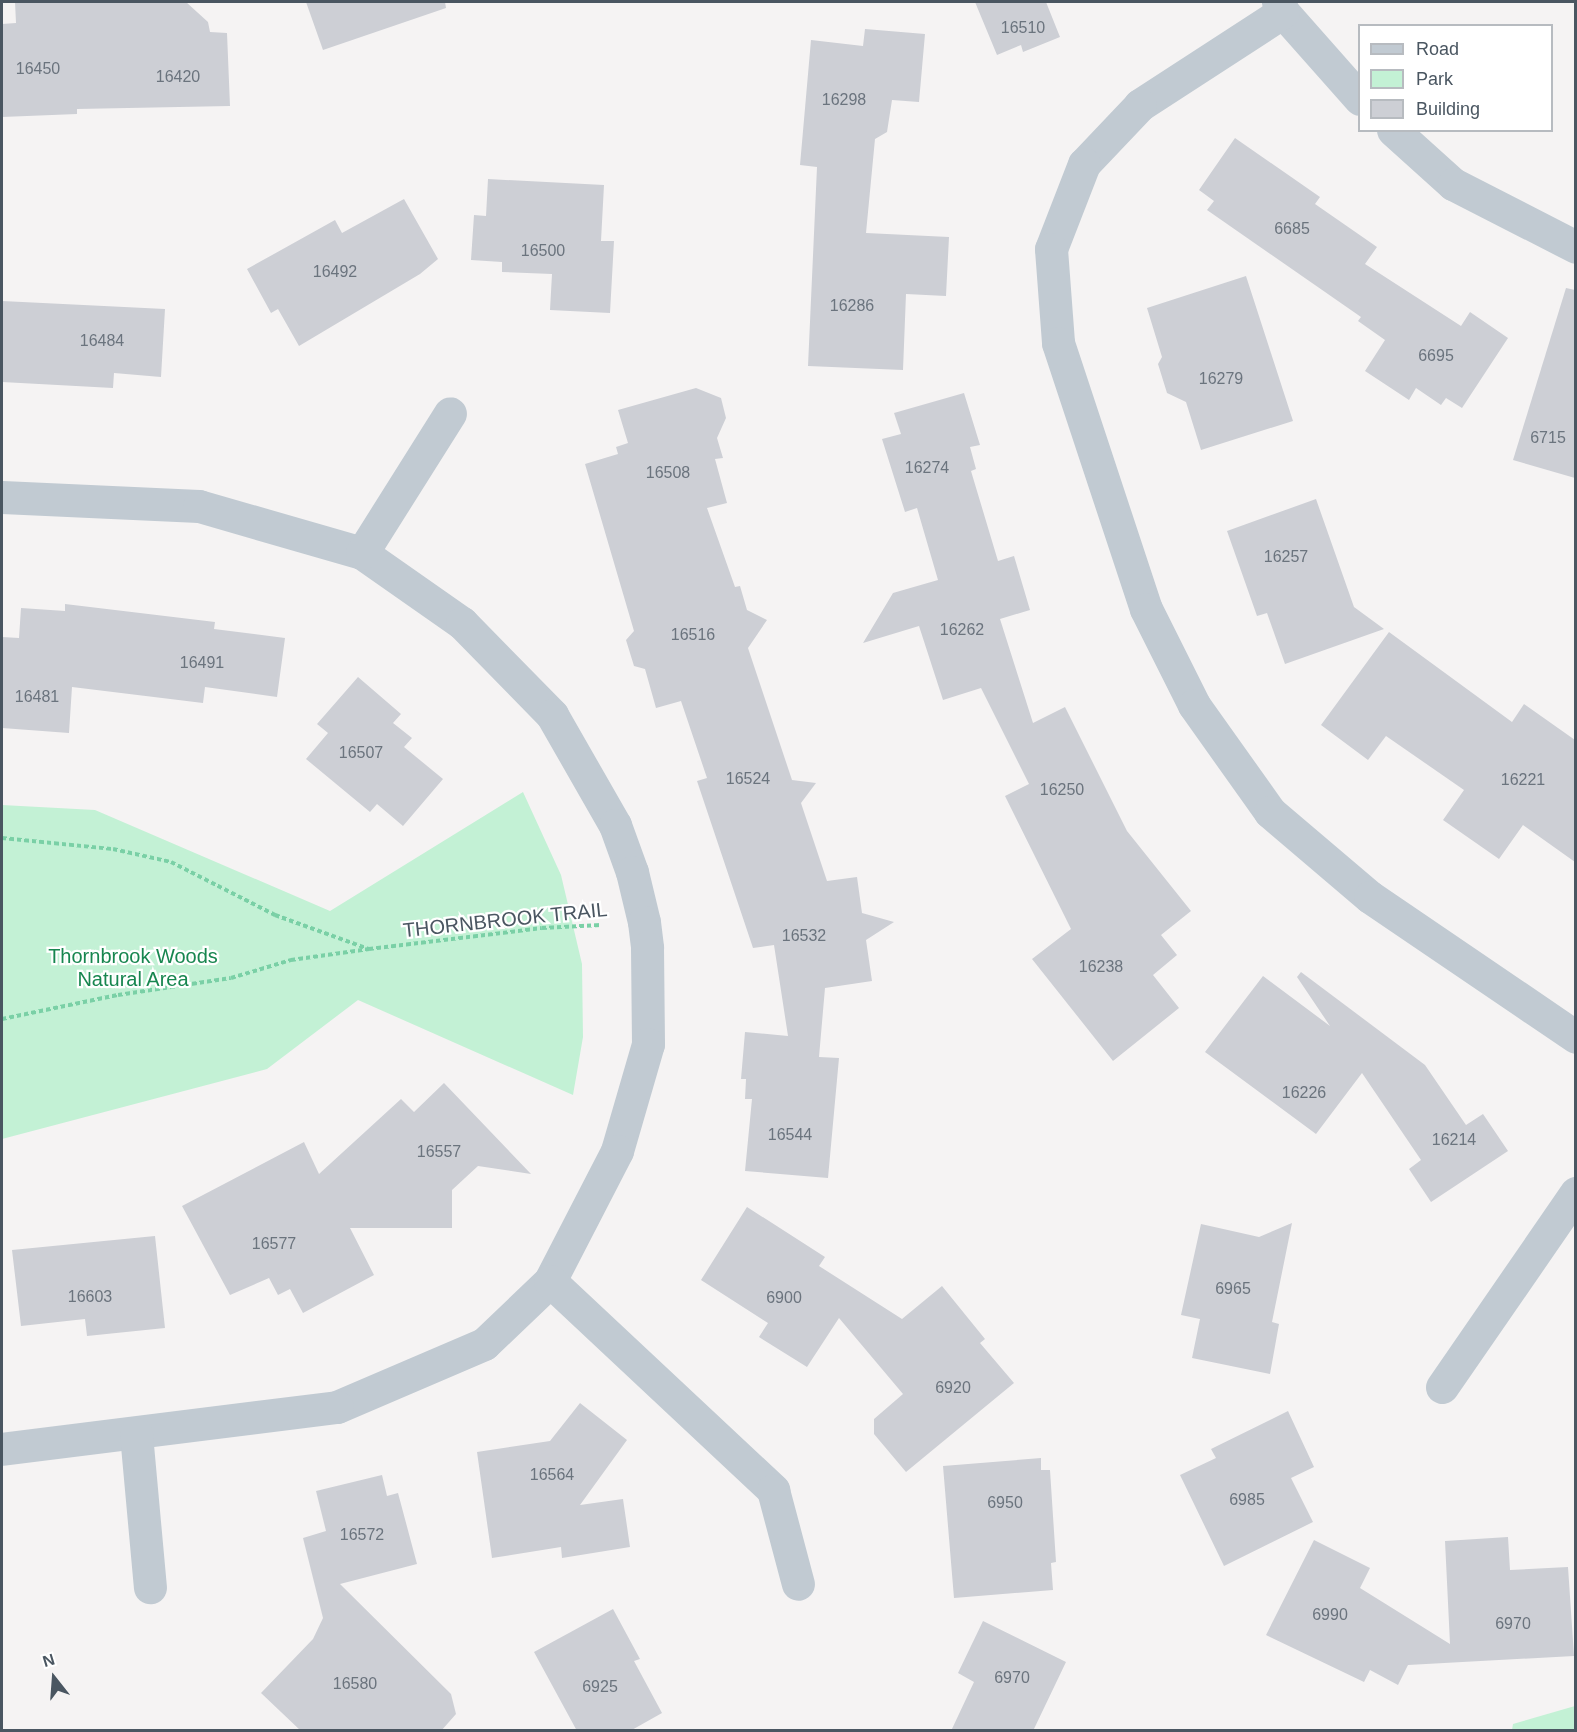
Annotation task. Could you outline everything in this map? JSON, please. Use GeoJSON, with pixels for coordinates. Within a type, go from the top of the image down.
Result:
{"type":"FeatureCollection","features":[{"type":"Feature","properties":{"kind":"street"},"geometry":{"type":"LineString","coordinates":[[1358,98],[1281,7],[1140,105],[1084,164],[1051,249],[1058,343],[1146,609],[1194,705],[1270,812],[1370,897],[1575,1037]]}},
{"type":"Feature","properties":{"kind":"street"},"geometry":{"type":"LineString","coordinates":[[1396,132],[1453,184],[1575,248]]}},
{"type":"Feature","properties":{"kind":"street"},"geometry":{"type":"LineString","coordinates":[[362,553],[450,413]]}},
{"type":"Feature","properties":{"kind":"street"},"geometry":{"type":"LineString","coordinates":[[2,497],[199,506],[362,553],[462,623],[552,715],[615,825],[633,872],[644,922],[647,948],[648,1044],[617,1151],[550,1281],[484,1344],[336,1407],[136,1434],[2,1449]]}},
{"type":"Feature","properties":{"kind":"street"},"geometry":{"type":"LineString","coordinates":[[1442,1387],[1575,1193]]}},
{"type":"Feature","properties":{"kind":"street"},"geometry":{"type":"LineString","coordinates":[[550,1281],[773,1490],[798,1584]]}},
{"type":"Feature","properties":{"kind":"street"},"geometry":{"type":"LineString","coordinates":[[136,1434],[150,1587]]}},
{"type":"Feature","properties":{"kind":"path","name":"THORNBROOK TRAIL"},"geometry":{"type":"LineString","coordinates":[[2,838],[113,849],[171,862],[275,915],[369,949]]}},
{"type":"Feature","properties":{"kind":"path","name":"THORNBROOK TRAIL"},"geometry":{"type":"LineString","coordinates":[[2,1019],[118,995],[231,978],[291,960],[543,928],[644,922]]}},
{"type":"Feature","properties":{"kind":"green space","name":"Thornbrook Woods Natural Area"},"geometry":{"type":"Polygon","coordinates":[[[523,792],[561,875],[582,964],[583,1037],[573,1095],[358,1000],[267,1069],[2,1139],[2,805],[95,810],[330,911],[523,792]]]}},
{"type":"Feature","properties":{"kind":"green space"},"geometry":{"type":"Polygon","coordinates":[[[1575,1706],[1575,1730],[1512,1730],[1513,1724],[1575,1706]]]}},
{"type":"Feature","properties":{"kind":"building"},"geometry":{"type":"Polygon","coordinates":[[[15,2],[186,2],[208,22],[210,32],[227,33],[230,106],[77,109],[77,114],[2,117],[2,24],[16,23],[15,2]]]}},
{"type":"Feature","properties":{"kind":"building"},"geometry":{"type":"Polygon","coordinates":[[[306,2],[445,2],[446,8],[323,50],[306,2]]]}},
{"type":"Feature","properties":{"kind":"building"},"geometry":{"type":"Polygon","coordinates":[[[975,2],[1046,2],[1060,37],[1023,52],[1021,45],[997,55],[975,2]]]}},
{"type":"Feature","properties":{"kind":"building"},"geometry":{"type":"Polygon","coordinates":[[[865,29],[925,34],[919,102],[892,100],[887,132],[875,139],[866,233],[949,237],[946,296],[906,294],[903,370],[808,366],[817,167],[800,165],[811,40],[863,46],[865,29]]]}},
{"type":"Feature","properties":{"kind":"building"},"geometry":{"type":"Polygon","coordinates":[[[1235,138],[1320,197],[1315,204],[1377,247],[1365,264],[1461,326],[1470,312],[1508,338],[1462,408],[1446,398],[1441,405],[1416,388],[1409,400],[1365,371],[1385,340],[1358,321],[1361,317],[1207,210],[1214,201],[1199,190],[1235,138]]]}},
{"type":"Feature","properties":{"kind":"building"},"geometry":{"type":"Polygon","coordinates":[[[488,179],[604,185],[601,241],[614,241],[610,313],[550,310],[552,274],[502,272],[502,262],[471,260],[474,215],[486,216],[488,179]]]}},
{"type":"Feature","properties":{"kind":"building"},"geometry":{"type":"Polygon","coordinates":[[[404,199],[438,259],[420,274],[299,346],[278,309],[271,313],[247,269],[335,220],[342,233],[404,199]]]}},
{"type":"Feature","properties":{"kind":"building"},"geometry":{"type":"Polygon","coordinates":[[[1246,276],[1293,421],[1201,450],[1186,402],[1167,393],[1158,364],[1162,357],[1147,308],[1246,276]]]}},
{"type":"Feature","properties":{"kind":"building"},"geometry":{"type":"Polygon","coordinates":[[[1566,288],[1575,290],[1575,478],[1513,460],[1566,288]]]}},
{"type":"Feature","properties":{"kind":"building"},"geometry":{"type":"Polygon","coordinates":[[[2,301],[165,309],[161,377],[114,373],[113,388],[2,382],[2,301]]]}},
{"type":"Feature","properties":{"kind":"building"},"geometry":{"type":"Polygon","coordinates":[[[696,388],[721,398],[726,418],[717,438],[723,458],[715,459],[727,503],[707,508],[735,587],[740,586],[747,610],[767,620],[748,648],[792,780],[816,783],[801,803],[827,881],[857,877],[862,913],[894,922],[866,940],[872,981],[825,988],[819,1057],[839,1058],[828,1178],[745,1171],[752,1099],[745,1099],[746,1079],[741,1079],[745,1032],[788,1036],[774,945],[753,948],[697,781],[707,778],[681,701],[656,708],[645,669],[634,666],[626,640],[634,631],[585,464],[618,454],[616,447],[628,443],[618,410],[696,388]]]}},
{"type":"Feature","properties":{"kind":"building"},"geometry":{"type":"Polygon","coordinates":[[[964,393],[980,445],[970,447],[976,469],[971,471],[998,561],[1014,556],[1030,610],[1000,619],[1033,723],[1065,707],[1127,831],[1191,911],[1161,935],[1177,955],[1153,975],[1179,1008],[1113,1061],[1032,959],[1071,929],[1005,796],[1029,784],[981,688],[943,700],[919,626],[863,643],[893,593],[938,580],[917,508],[905,512],[882,439],[901,434],[894,413],[964,393]]]}},
{"type":"Feature","properties":{"kind":"building"},"geometry":{"type":"Polygon","coordinates":[[[1316,499],[1354,607],[1384,629],[1285,664],[1267,613],[1257,616],[1227,531],[1316,499]]]}},
{"type":"Feature","properties":{"kind":"building"},"geometry":{"type":"Polygon","coordinates":[[[65,604],[215,622],[214,629],[285,638],[277,697],[205,687],[203,703],[72,687],[69,733],[2,728],[2,637],[19,638],[21,608],[65,611],[65,604]]]}},
{"type":"Feature","properties":{"kind":"building"},"geometry":{"type":"Polygon","coordinates":[[[1389,632],[1512,722],[1524,704],[1575,740],[1575,862],[1523,825],[1499,859],[1443,820],[1464,790],[1386,736],[1368,760],[1321,725],[1389,632]]]}},
{"type":"Feature","properties":{"kind":"building"},"geometry":{"type":"Polygon","coordinates":[[[358,677],[401,714],[393,723],[412,738],[404,747],[443,779],[403,826],[377,804],[370,812],[306,759],[328,733],[317,724],[358,677]]]}},
{"type":"Feature","properties":{"kind":"building"},"geometry":{"type":"Polygon","coordinates":[[[1301,972],[1425,1065],[1466,1125],[1483,1114],[1508,1151],[1431,1202],[1409,1169],[1421,1160],[1362,1073],[1316,1134],[1205,1052],[1263,976],[1330,1026],[1297,977],[1301,972]]]}},
{"type":"Feature","properties":{"kind":"building"},"geometry":{"type":"Polygon","coordinates":[[[444,1083],[531,1174],[478,1166],[452,1190],[452,1228],[350,1228],[374,1275],[303,1313],[290,1289],[278,1295],[269,1278],[230,1295],[182,1206],[304,1142],[319,1174],[401,1099],[414,1112],[444,1083]]]}},
{"type":"Feature","properties":{"kind":"building"},"geometry":{"type":"Polygon","coordinates":[[[747,1207],[825,1257],[819,1266],[902,1319],[942,1286],[985,1339],[980,1343],[1014,1383],[906,1472],[874,1434],[874,1419],[903,1394],[839,1318],[807,1367],[759,1337],[768,1323],[701,1280],[747,1207]]]}},
{"type":"Feature","properties":{"kind":"building"},"geometry":{"type":"Polygon","coordinates":[[[1292,1223],[1272,1322],[1279,1324],[1270,1374],[1192,1358],[1200,1319],[1181,1315],[1201,1224],[1259,1237],[1292,1223]]]}},
{"type":"Feature","properties":{"kind":"building"},"geometry":{"type":"Polygon","coordinates":[[[155,1236],[165,1328],[87,1336],[85,1319],[21,1326],[12,1250],[155,1236]]]}},
{"type":"Feature","properties":{"kind":"building"},"geometry":{"type":"Polygon","coordinates":[[[580,1403],[627,1440],[580,1505],[623,1499],[630,1547],[562,1558],[561,1547],[492,1558],[477,1452],[550,1441],[580,1403]]]}},
{"type":"Feature","properties":{"kind":"building"},"geometry":{"type":"Polygon","coordinates":[[[1288,1411],[1314,1467],[1291,1478],[1313,1522],[1224,1566],[1180,1475],[1216,1458],[1211,1449],[1288,1411]]]}},
{"type":"Feature","properties":{"kind":"building"},"geometry":{"type":"Polygon","coordinates":[[[1041,1458],[1041,1470],[1050,1470],[1056,1562],[1051,1563],[1053,1590],[954,1598],[943,1466],[1041,1458]]]}},
{"type":"Feature","properties":{"kind":"building"},"geometry":{"type":"Polygon","coordinates":[[[382,1475],[387,1496],[398,1493],[417,1564],[340,1584],[451,1694],[456,1714],[441,1731],[301,1731],[261,1693],[313,1639],[323,1618],[303,1538],[326,1531],[316,1491],[382,1475]]]}},
{"type":"Feature","properties":{"kind":"building"},"geometry":{"type":"Polygon","coordinates":[[[1508,1537],[1510,1570],[1568,1567],[1574,1656],[1408,1665],[1398,1685],[1370,1670],[1364,1682],[1266,1635],[1314,1540],[1370,1568],[1360,1588],[1450,1644],[1445,1541],[1508,1537]]]}},
{"type":"Feature","properties":{"kind":"building"},"geometry":{"type":"Polygon","coordinates":[[[613,1609],[640,1659],[634,1661],[662,1713],[630,1731],[577,1731],[534,1652],[613,1609]]]}},
{"type":"Feature","properties":{"kind":"building"},"geometry":{"type":"Polygon","coordinates":[[[983,1621],[1066,1662],[1033,1731],[951,1731],[974,1682],[958,1673],[983,1621]]]}}]}
